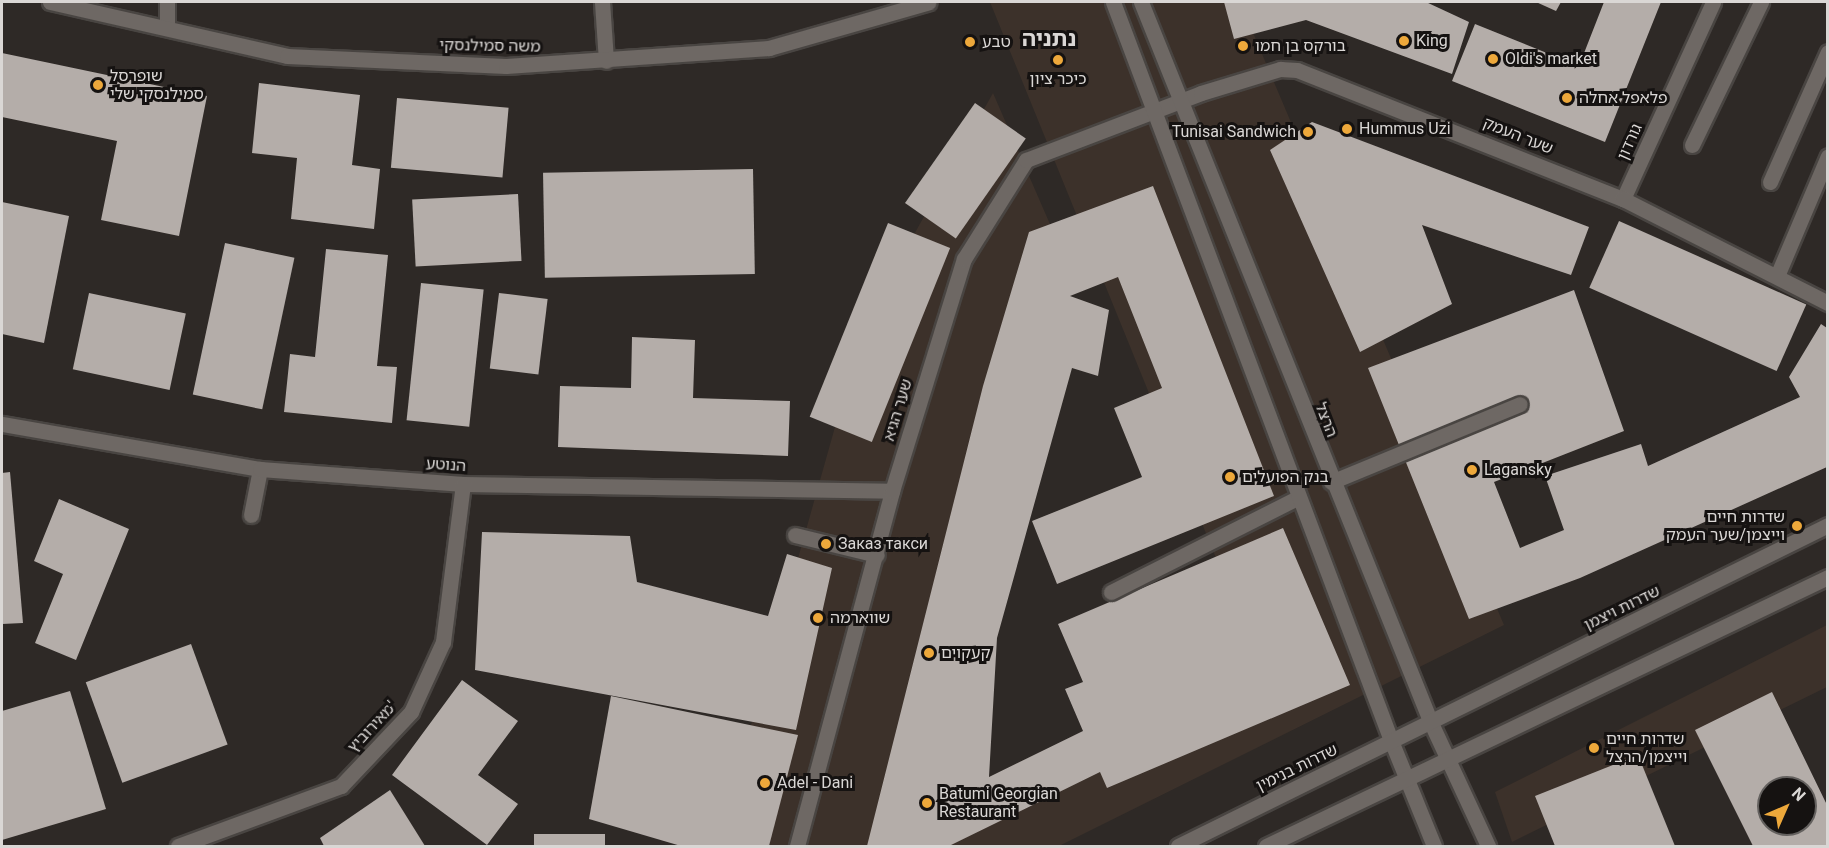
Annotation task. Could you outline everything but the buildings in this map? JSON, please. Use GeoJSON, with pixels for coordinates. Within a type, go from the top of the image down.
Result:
{"type":"FeatureCollection","features":[{"type":"Feature","properties":{"kind":"street","name":"משה סמילנסקי"},"geometry":{"type":"LineString","coordinates":[[50,2],[288,56],[506,66],[606,61],[769,48],[929,2]]}},
{"type":"Feature","properties":{"kind":"street"},"geometry":{"type":"LineString","coordinates":[[167,2],[167,28]]}},
{"type":"Feature","properties":{"kind":"street"},"geometry":{"type":"LineString","coordinates":[[602,2],[606,61]]}},
{"type":"Feature","properties":{"kind":"street"},"geometry":{"type":"LineString","coordinates":[[1113,2],[1297,498],[1406,780],[1434,846]]}},
{"type":"Feature","properties":{"kind":"street","name":"הרצל"},"geometry":{"type":"LineString","coordinates":[[1141,2],[1331,482],[1431,723],[1488,846]]}},
{"type":"Feature","properties":{"kind":"street","name":"גורדון"},"geometry":{"type":"LineString","coordinates":[[1623,199],[1713,2]]}},
{"type":"Feature","properties":{"kind":"street"},"geometry":{"type":"LineString","coordinates":[[1692,145],[1761,2]]}},
{"type":"Feature","properties":{"kind":"street"},"geometry":{"type":"LineString","coordinates":[[1770,182],[1827,52]]}},
{"type":"Feature","properties":{"kind":"street","name":"שער העמק"},"geometry":{"type":"LineString","coordinates":[[1181,100],[1280,69],[1319,74],[1623,199],[1827,303]]}},
{"type":"Feature","properties":{"kind":"street","name":"שער הגיא"},"geometry":{"type":"LineString","coordinates":[[797,846],[877,555],[892,491],[964,259],[1026,160],[1181,100]]}},
{"type":"Feature","properties":{"kind":"street"},"geometry":{"type":"LineString","coordinates":[[1777,276],[1827,156]]}},
{"type":"Feature","properties":{"kind":"street"},"geometry":{"type":"LineString","coordinates":[[1331,482],[1520,404]]}},
{"type":"Feature","properties":{"kind":"street","name":"הנוטע"},"geometry":{"type":"LineString","coordinates":[[2,424],[260,469],[463,484],[892,491]]}},
{"type":"Feature","properties":{"kind":"street"},"geometry":{"type":"LineString","coordinates":[[251,515],[260,469]]}},
{"type":"Feature","properties":{"kind":"street","name":"מאירוביץ'"},"geometry":{"type":"LineString","coordinates":[[178,846],[341,786],[411,712],[443,642],[463,484]]}},
{"type":"Feature","properties":{"kind":"street"},"geometry":{"type":"LineString","coordinates":[[1111,592],[1297,498]]}},
{"type":"Feature","properties":{"kind":"street","name":"שדרות ויצמן"},"geometry":{"type":"LineString","coordinates":[[1431,723],[1827,525]]}},
{"type":"Feature","properties":{"kind":"street"},"geometry":{"type":"LineString","coordinates":[[795,535],[877,555]]}},
{"type":"Feature","properties":{"kind":"street"},"geometry":{"type":"LineString","coordinates":[[1266,846],[1283,841],[1827,577]]}},
{"type":"Feature","properties":{"kind":"street","name":"שדרות בנימין"},"geometry":{"type":"LineString","coordinates":[[1178,846],[1431,723]]}},
{"type":"Feature","properties":{"kind":"shaded area"},"geometry":{"type":"Polygon","coordinates":[[[990,2],[1240,2],[1504,625],[1059,846],[717,846],[864,324],[993,93],[1053,231],[897,835],[1266,681],[990,2]]]}},
{"type":"Feature","properties":{"kind":"shaded area"},"geometry":{"type":"Polygon","coordinates":[[[1827,625],[1827,687],[1512,842],[1495,792],[1827,625]]]}},
{"type":"Feature","properties":{"kind":"place","name":"King"},"geometry":{"type":"Point","coordinates":[1404,41]}},
{"type":"Feature","properties":{"kind":"place","name":"טבע"},"geometry":{"type":"Point","coordinates":[970,42]}},
{"type":"Feature","properties":{"kind":"place","name":"בורקס בן חמו"},"geometry":{"type":"Point","coordinates":[1243,46]}},
{"type":"Feature","properties":{"kind":"place","name":"Oldi's market"},"geometry":{"type":"Point","coordinates":[1493,59]}},
{"type":"Feature","properties":{"kind":"place","name":"כיכר ציון"},"geometry":{"type":"Point","coordinates":[1058,60]}},
{"type":"Feature","properties":{"kind":"place","name":"שופרסל סמילנסקי שלי"},"geometry":{"type":"Point","coordinates":[98,85]}},
{"type":"Feature","properties":{"kind":"place","name":"פלאפל אחלה"},"geometry":{"type":"Point","coordinates":[1567,98]}},
{"type":"Feature","properties":{"kind":"place","name":"Hummus Uzi"},"geometry":{"type":"Point","coordinates":[1347,129]}},
{"type":"Feature","properties":{"kind":"place","name":"Tunisai Sandwich"},"geometry":{"type":"Point","coordinates":[1308,132]}},
{"type":"Feature","properties":{"kind":"place","name":"Lagansky"},"geometry":{"type":"Point","coordinates":[1472,470]}},
{"type":"Feature","properties":{"kind":"place","name":"בנק הפועלים"},"geometry":{"type":"Point","coordinates":[1230,477]}},
{"type":"Feature","properties":{"kind":"place","name":"שדרות חיים וייצמן/שער העמק"},"geometry":{"type":"Point","coordinates":[1797,526]}},
{"type":"Feature","properties":{"kind":"place","name":"Заказ такси"},"geometry":{"type":"Point","coordinates":[826,544]}},
{"type":"Feature","properties":{"kind":"place","name":"שווארמה"},"geometry":{"type":"Point","coordinates":[818,618]}},
{"type":"Feature","properties":{"kind":"place","name":"קעקוים"},"geometry":{"type":"Point","coordinates":[929,653]}},
{"type":"Feature","properties":{"kind":"place","name":"שדרות חיים וייצמן/הרצל"},"geometry":{"type":"Point","coordinates":[1594,748]}},
{"type":"Feature","properties":{"kind":"place","name":"Adel - Dani"},"geometry":{"type":"Point","coordinates":[765,783]}},
{"type":"Feature","properties":{"kind":"place","name":"Batumi Georgian Restaurant"},"geometry":{"type":"Point","coordinates":[927,803]}},
{"type":"Feature","properties":{"kind":"district","name":"נתניה"},"geometry":{"type":"Point","coordinates":[1049,39]}}]}
